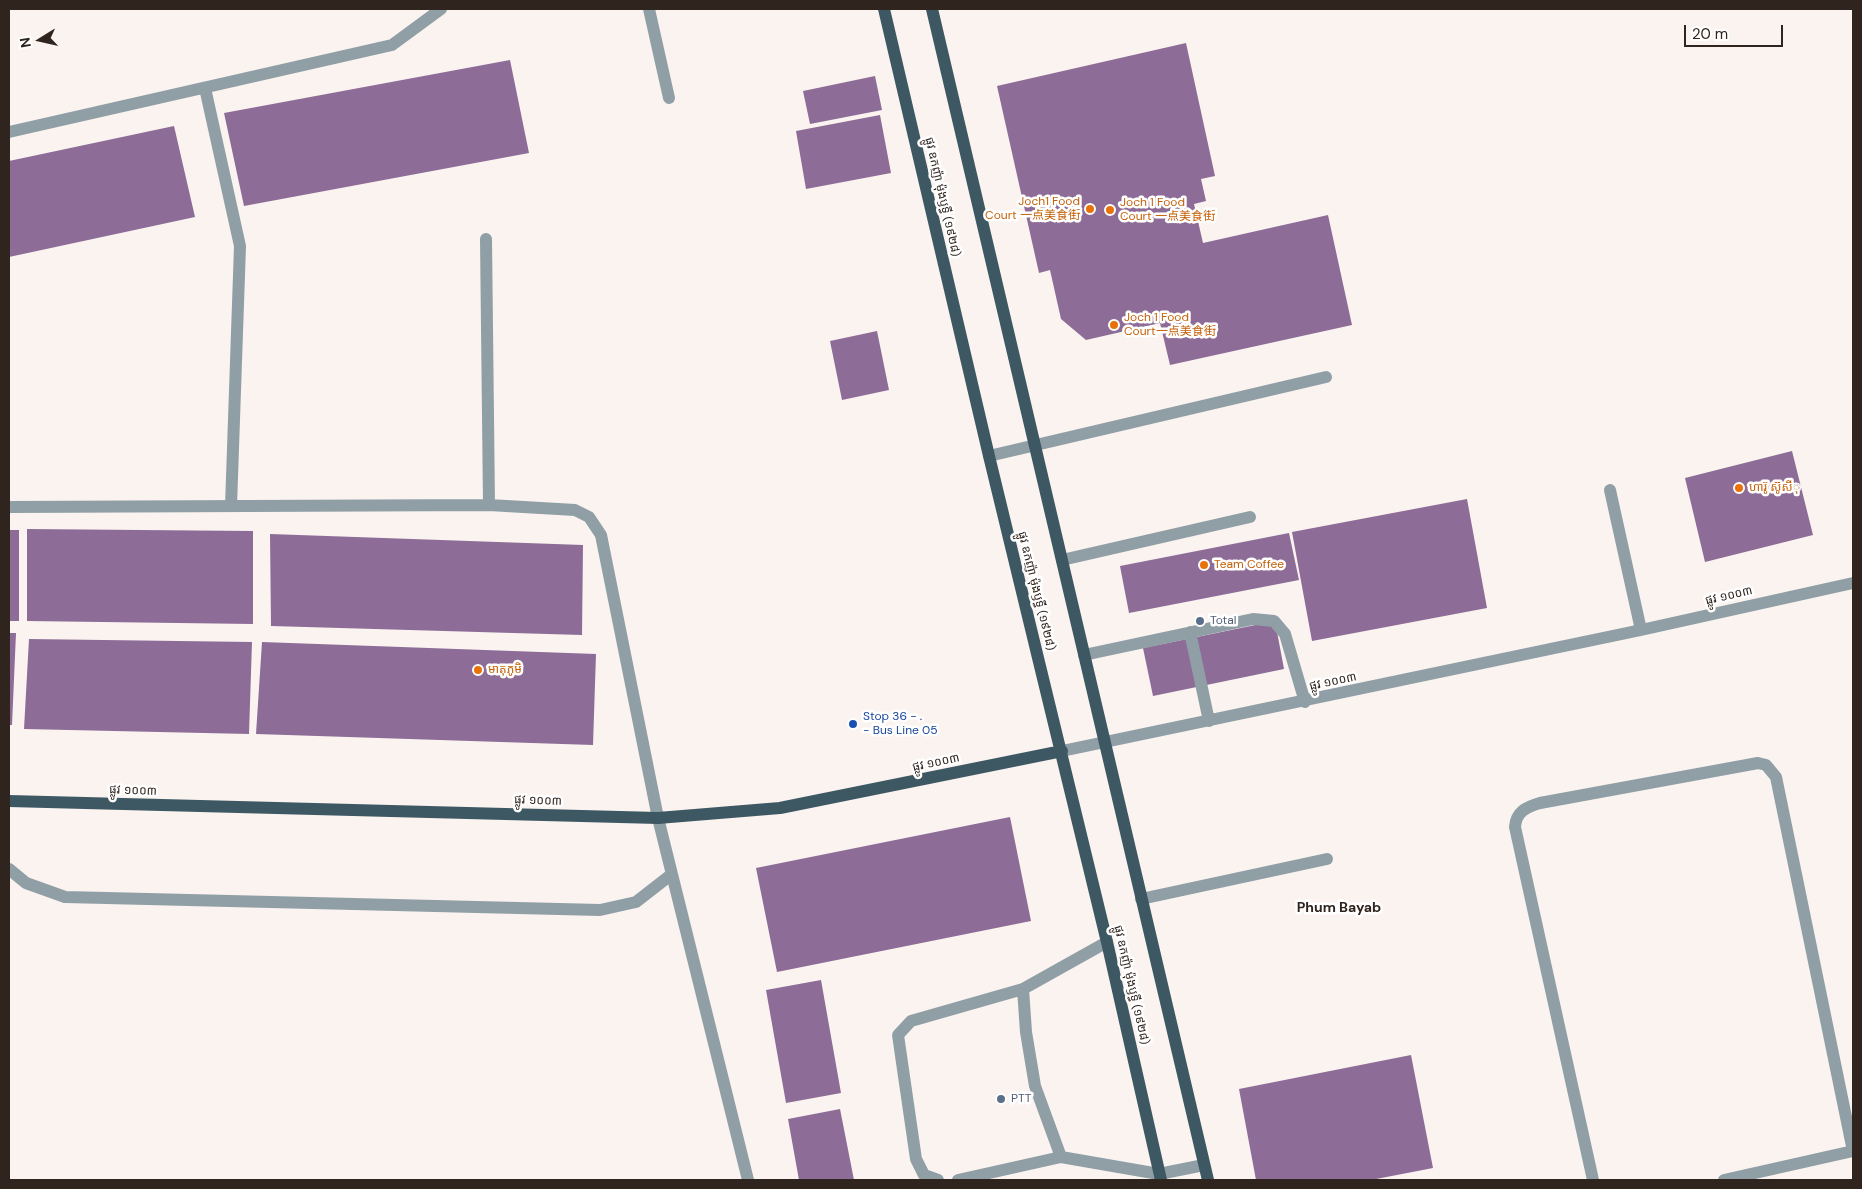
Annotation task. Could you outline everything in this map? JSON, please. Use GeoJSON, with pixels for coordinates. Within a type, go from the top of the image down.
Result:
{"type":"FeatureCollection","features":[{"type":"Feature","properties":{"kind":"main road","name":"ផ្លូវ ឧកញ៉ា ម៉ុងឫទ្ធី (១៩២៨)"},"geometry":{"type":"LineString","coordinates":[[884,9],[989,456],[1108,942],[1160,1177]]}},
{"type":"Feature","properties":{"kind":"main road"},"geometry":{"type":"LineString","coordinates":[[932,9],[1208,1180]]}},
{"type":"Feature","properties":{"kind":"main road","name":"ផ្លូវ ១០០៣"},"geometry":{"type":"LineString","coordinates":[[9,801],[658,818],[780,808],[1062,751]]}},
{"type":"Feature","properties":{"kind":"street"},"geometry":{"type":"LineString","coordinates":[[9,132],[392,45],[441,9]]}},
{"type":"Feature","properties":{"kind":"street"},"geometry":{"type":"LineString","coordinates":[[649,9],[669,98]]}},
{"type":"Feature","properties":{"kind":"street"},"geometry":{"type":"LineString","coordinates":[[205,88],[240,246],[231,506]]}},
{"type":"Feature","properties":{"kind":"street"},"geometry":{"type":"LineString","coordinates":[[486,239],[489,505]]}},
{"type":"Feature","properties":{"kind":"street"},"geometry":{"type":"LineString","coordinates":[[989,456],[1326,377]]}},
{"type":"Feature","properties":{"kind":"street"},"geometry":{"type":"LineString","coordinates":[[1610,490],[1641,630]]}},
{"type":"Feature","properties":{"kind":"street"},"geometry":{"type":"LineString","coordinates":[[9,508],[489,505],[575,510],[589,517],[601,535],[658,818],[748,1180]]}},
{"type":"Feature","properties":{"kind":"street"},"geometry":{"type":"LineString","coordinates":[[1062,560],[1250,517]]}},
{"type":"Feature","properties":{"kind":"street","name":"ផ្លូវ ១០០៣"},"geometry":{"type":"LineString","coordinates":[[1062,751],[1305,702],[1641,630],[1853,582]]}},
{"type":"Feature","properties":{"kind":"street"},"geometry":{"type":"LineString","coordinates":[[1084,655],[1253,619],[1274,621],[1286,634],[1305,702]]}},
{"type":"Feature","properties":{"kind":"street"},"geometry":{"type":"LineString","coordinates":[[1190,632],[1209,721]]}},
{"type":"Feature","properties":{"kind":"street"},"geometry":{"type":"LineString","coordinates":[[1593,1180],[1515,820],[1527,807],[1540,803],[1758,762],[1766,766],[1776,777],[1853,1151],[1724,1180]]}},
{"type":"Feature","properties":{"kind":"street"},"geometry":{"type":"LineString","coordinates":[[1141,899],[1327,859]]}},
{"type":"Feature","properties":{"kind":"street"},"geometry":{"type":"LineString","coordinates":[[9,868],[26,883],[65,898],[600,910],[636,902],[672,874]]}},
{"type":"Feature","properties":{"kind":"street"},"geometry":{"type":"LineString","coordinates":[[938,1180],[924,1175],[916,1159],[898,1035],[911,1021],[1023,989],[1108,942]]}},
{"type":"Feature","properties":{"kind":"street"},"geometry":{"type":"LineString","coordinates":[[1023,989],[1026,1032],[1035,1086],[1061,1157]]}},
{"type":"Feature","properties":{"kind":"street"},"geometry":{"type":"LineString","coordinates":[[958,1180],[1061,1157],[1160,1177],[1204,1165]]}},
{"type":"Feature","properties":{"kind":"building","name":"Joch 1 Food Court 一点美食街"},"geometry":{"type":"Polygon","coordinates":[[[1186,43],[1215,176],[1201,179],[1206,201],[1194,204],[1203,243],[1328,215],[1352,325],[1170,365],[1160,323],[1086,340],[1061,319],[1050,270],[1039,273],[997,86],[1186,43]]]}},
{"type":"Feature","properties":{"kind":"building"},"geometry":{"type":"Polygon","coordinates":[[[510,60],[529,153],[244,206],[224,113],[510,60]]]}},
{"type":"Feature","properties":{"kind":"building"},"geometry":{"type":"Polygon","coordinates":[[[875,76],[882,110],[810,124],[803,91],[875,76]]]}},
{"type":"Feature","properties":{"kind":"building"},"geometry":{"type":"Polygon","coordinates":[[[880,115],[891,173],[806,189],[796,131],[880,115]]]}},
{"type":"Feature","properties":{"kind":"building"},"geometry":{"type":"Polygon","coordinates":[[[174,126],[195,217],[9,257],[9,161],[174,126]]]}},
{"type":"Feature","properties":{"kind":"building"},"geometry":{"type":"Polygon","coordinates":[[[877,331],[889,390],[842,400],[830,341],[877,331]]]}},
{"type":"Feature","properties":{"kind":"building"},"geometry":{"type":"Polygon","coordinates":[[[1792,451],[1813,535],[1705,562],[1685,478],[1792,451]]]}},
{"type":"Feature","properties":{"kind":"building"},"geometry":{"type":"Polygon","coordinates":[[[1467,499],[1487,608],[1312,641],[1292,532],[1467,499]]]}},
{"type":"Feature","properties":{"kind":"building"},"geometry":{"type":"Polygon","coordinates":[[[27,529],[253,531],[253,624],[27,621],[27,529]]]}},
{"type":"Feature","properties":{"kind":"building"},"geometry":{"type":"Polygon","coordinates":[[[9,530],[19,530],[19,621],[9,621],[9,530]]]}},
{"type":"Feature","properties":{"kind":"building"},"geometry":{"type":"Polygon","coordinates":[[[1289,533],[1299,580],[1129,613],[1120,566],[1289,533]]]}},
{"type":"Feature","properties":{"kind":"building"},"geometry":{"type":"Polygon","coordinates":[[[270,534],[583,545],[582,635],[271,626],[270,534]]]}},
{"type":"Feature","properties":{"kind":"building"},"geometry":{"type":"Polygon","coordinates":[[[1275,621],[1284,669],[1153,696],[1143,648],[1275,621]]]}},
{"type":"Feature","properties":{"kind":"building"},"geometry":{"type":"Polygon","coordinates":[[[9,633],[16,633],[12,725],[9,725],[9,633]]]}},
{"type":"Feature","properties":{"kind":"building"},"geometry":{"type":"Polygon","coordinates":[[[29,639],[252,642],[249,734],[24,729],[29,639]]]}},
{"type":"Feature","properties":{"kind":"building"},"geometry":{"type":"Polygon","coordinates":[[[262,642],[596,654],[593,745],[256,734],[262,642]]]}},
{"type":"Feature","properties":{"kind":"building"},"geometry":{"type":"Polygon","coordinates":[[[1010,817],[1031,921],[777,972],[756,868],[1010,817]]]}},
{"type":"Feature","properties":{"kind":"building"},"geometry":{"type":"Polygon","coordinates":[[[821,980],[841,1093],[786,1103],[766,990],[821,980]]]}},
{"type":"Feature","properties":{"kind":"building"},"geometry":{"type":"Polygon","coordinates":[[[1411,1055],[1433,1168],[1371,1180],[1256,1180],[1239,1089],[1411,1055]]]}},
{"type":"Feature","properties":{"kind":"building"},"geometry":{"type":"Polygon","coordinates":[[[840,1109],[854,1180],[799,1180],[788,1119],[840,1109]]]}},
{"type":"Feature","properties":{"kind":"place","name":"Joch1 Food Court 一点美食街"},"geometry":{"type":"Point","coordinates":[1090,209]}},
{"type":"Feature","properties":{"kind":"place","name":"Joch 1 Food Court 一点美食街"},"geometry":{"type":"Point","coordinates":[1110,210]}},
{"type":"Feature","properties":{"kind":"place","name":"Joch 1 Food Court一点美食街"},"geometry":{"type":"Point","coordinates":[1114,325]}},
{"type":"Feature","properties":{"kind":"place","name":"ហារ៊ូ ស៊ូសីុ"},"geometry":{"type":"Point","coordinates":[1739,488]}},
{"type":"Feature","properties":{"kind":"place","name":"Team Coffee"},"geometry":{"type":"Point","coordinates":[1204,565]}},
{"type":"Feature","properties":{"kind":"place","name":"Total"},"geometry":{"type":"Point","coordinates":[1200,621]}},
{"type":"Feature","properties":{"kind":"place","name":"មាតុភូមិ"},"geometry":{"type":"Point","coordinates":[478,670]}},
{"type":"Feature","properties":{"kind":"place","name":"Stop 36 - . - Bus Line 05"},"geometry":{"type":"Point","coordinates":[853,724]}},
{"type":"Feature","properties":{"kind":"place","name":"PTT"},"geometry":{"type":"Point","coordinates":[1001,1099]}},
{"type":"Feature","properties":{"kind":"district","name":"Phum Bayab"},"geometry":{"type":"Point","coordinates":[1339,908]}}]}
